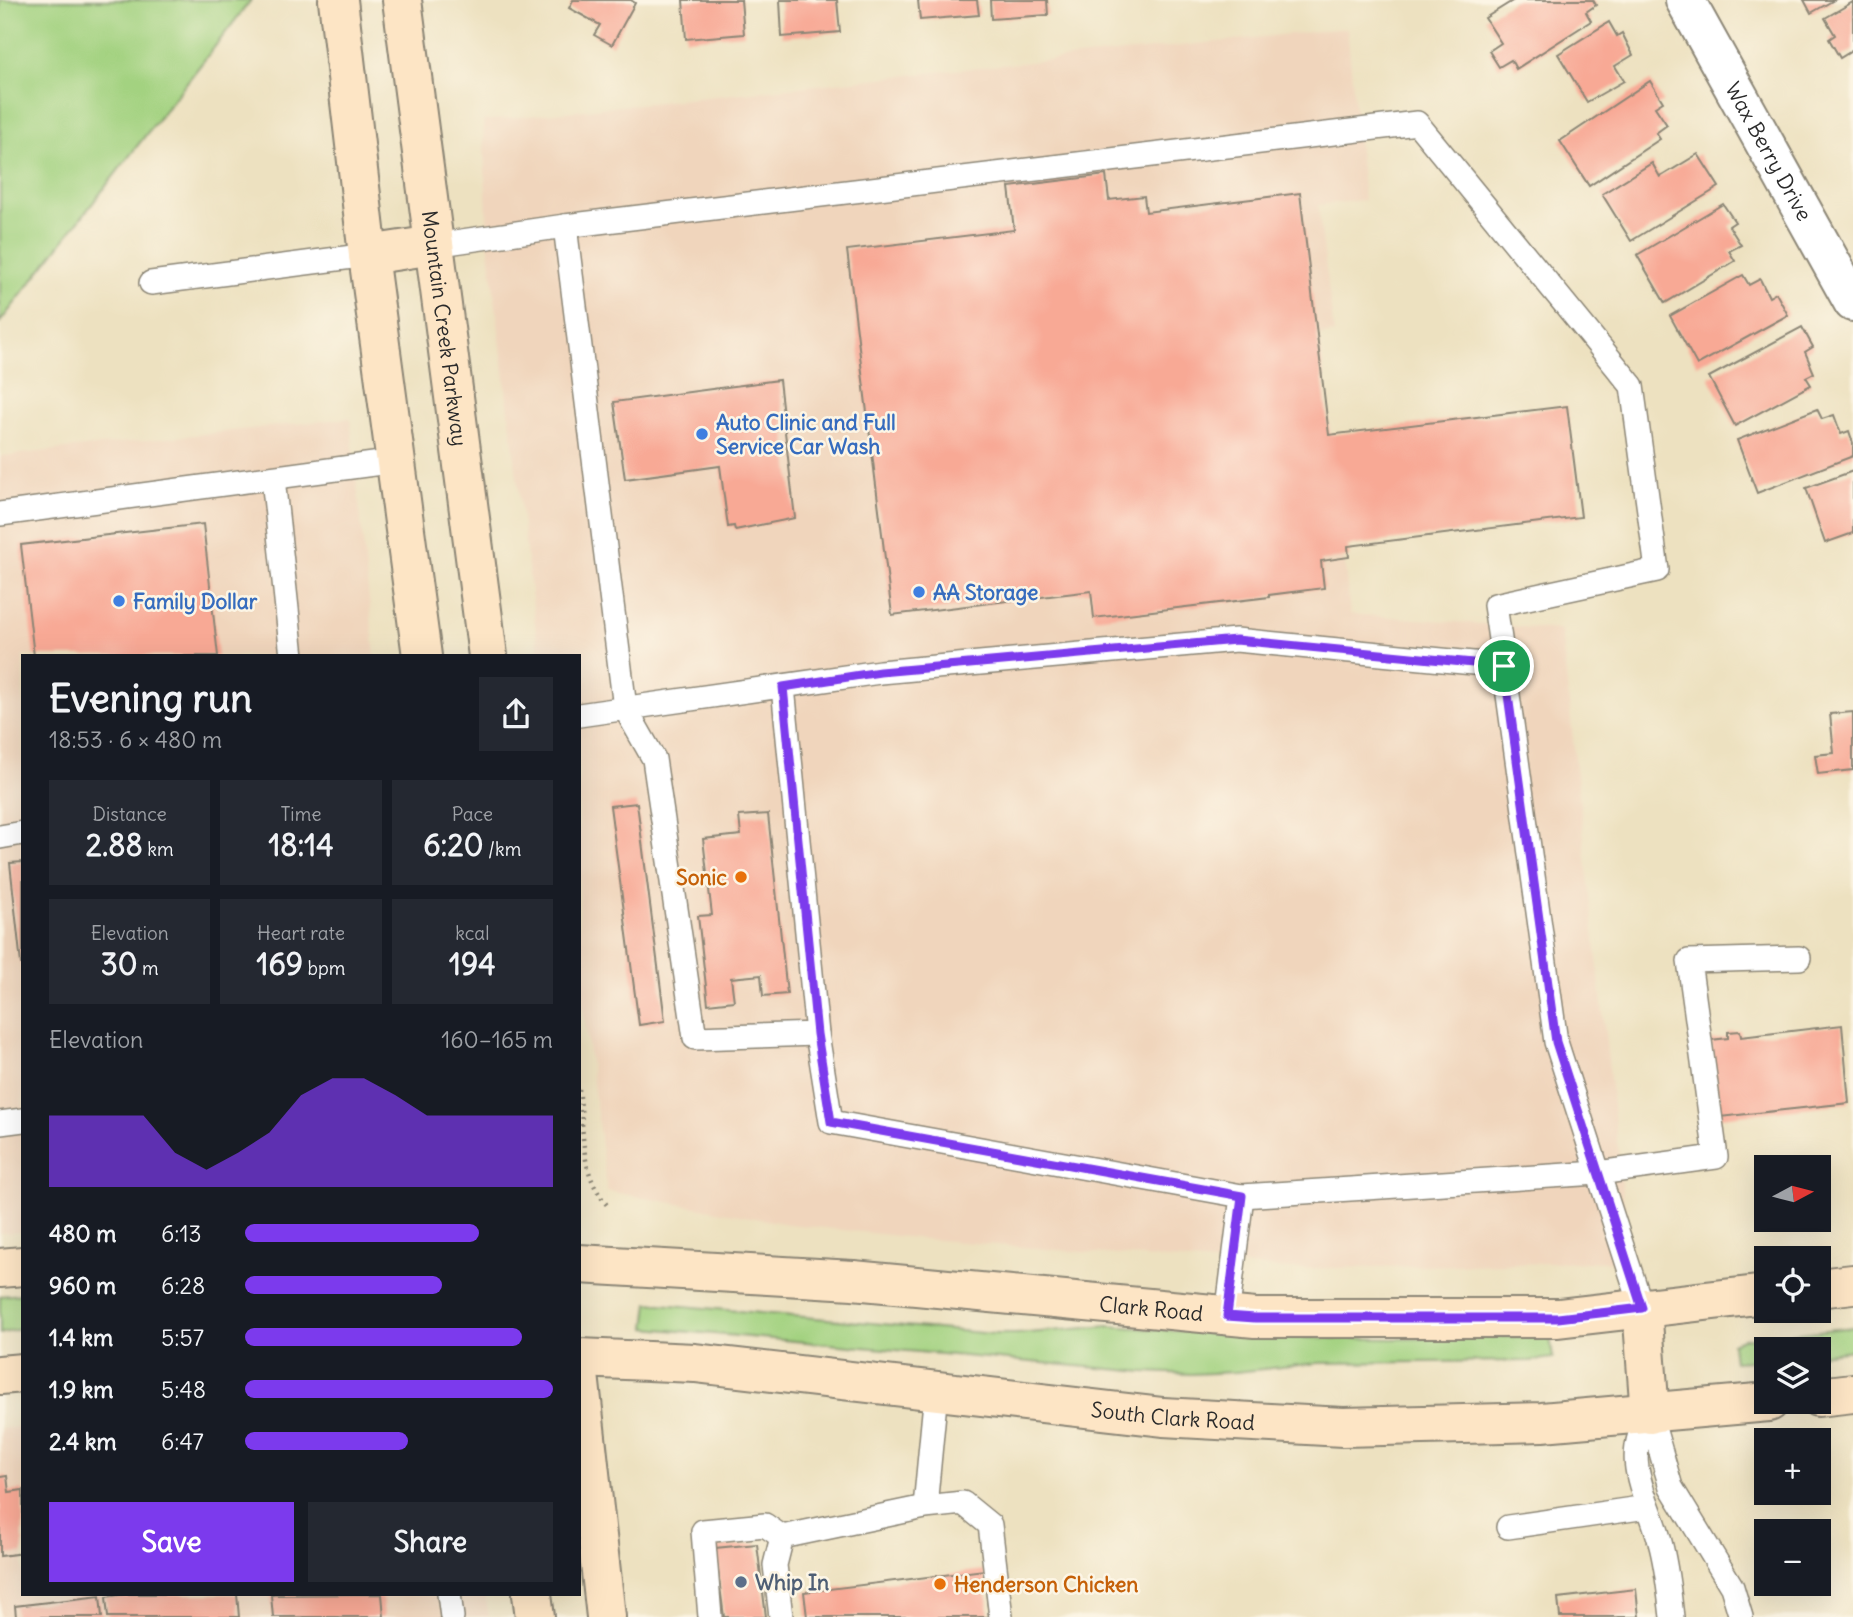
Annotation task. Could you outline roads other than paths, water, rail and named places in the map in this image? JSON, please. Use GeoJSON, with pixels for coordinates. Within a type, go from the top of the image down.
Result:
{"type":"FeatureCollection","features":[{"type":"Feature","properties":{"kind":"main road"},"geometry":{"type":"LineString","coordinates":[[338,0],[368,255],[422,654]]}},
{"type":"Feature","properties":{"kind":"main road","name":"Mountain Creek Parkway"},"geometry":{"type":"LineString","coordinates":[[402,0],[488,654]]}},
{"type":"Feature","properties":{"kind":"main road"},"geometry":{"type":"LineString","coordinates":[[368,255],[434,246]]}},
{"type":"Feature","properties":{"kind":"main road","name":"Clark Road"},"geometry":{"type":"LineString","coordinates":[[581,1264],[853,1280],[1255,1318],[1558,1318],[1754,1295]]}},
{"type":"Feature","properties":{"kind":"main road"},"geometry":{"type":"LineString","coordinates":[[0,1268],[21,1266]]}},
{"type":"Feature","properties":{"kind":"main road"},"geometry":{"type":"LineString","coordinates":[[1831,1287],[1853,1284]]}},
{"type":"Feature","properties":{"kind":"main road"},"geometry":{"type":"LineString","coordinates":[[1642,1308],[1650,1413]]}},
{"type":"Feature","properties":{"kind":"main road","name":"South Clark Road"},"geometry":{"type":"LineString","coordinates":[[581,1358],[695,1363],[1163,1417],[1343,1427],[1542,1422],[1754,1403]]}},
{"type":"Feature","properties":{"kind":"main road"},"geometry":{"type":"LineString","coordinates":[[0,1375],[21,1373]]}},
{"type":"Feature","properties":{"kind":"main road"},"geometry":{"type":"LineString","coordinates":[[581,1392],[606,1617]]}},
{"type":"Feature","properties":{"kind":"main road"},"geometry":{"type":"LineString","coordinates":[[1831,1396],[1853,1394]]}},
{"type":"Feature","properties":{"kind":"main road"},"geometry":{"type":"LineString","coordinates":[[532,1596],[534,1617]]}},
{"type":"Feature","properties":{"kind":"street","name":"Wax Berry Drive"},"geometry":{"type":"LineString","coordinates":[[1685,0],[1853,302]]}},
{"type":"Feature","properties":{"kind":"lane"},"geometry":{"type":"LineString","coordinates":[[434,246],[565,226],[1417,123],[1632,386],[1657,570],[1495,605],[1556,1042],[1642,1308]]}},
{"type":"Feature","properties":{"kind":"lane"},"geometry":{"type":"LineString","coordinates":[[565,226],[625,708],[654,759],[695,1038],[817,1034]]}},
{"type":"Feature","properties":{"kind":"lane"},"geometry":{"type":"LineString","coordinates":[[151,283],[368,255]]}},
{"type":"Feature","properties":{"kind":"lane"},"geometry":{"type":"LineString","coordinates":[[0,514],[396,461]]}},
{"type":"Feature","properties":{"kind":"lane"},"geometry":{"type":"LineString","coordinates":[[273,478],[292,654]]}},
{"type":"Feature","properties":{"kind":"lane"},"geometry":{"type":"LineString","coordinates":[[581,715],[880,672],[1236,640],[1504,666]]}},
{"type":"Feature","properties":{"kind":"lane"},"geometry":{"type":"LineString","coordinates":[[783,687],[817,1034],[831,1122],[1242,1196],[1598,1172],[1716,1157],[1689,961],[1799,958]]}},
{"type":"Feature","properties":{"kind":"lane"},"geometry":{"type":"LineString","coordinates":[[0,837],[21,832]]}},
{"type":"Feature","properties":{"kind":"lane"},"geometry":{"type":"LineString","coordinates":[[0,1123],[21,1120]]}},
{"type":"Feature","properties":{"kind":"lane"},"geometry":{"type":"LineString","coordinates":[[1227,1316],[1242,1196]]}},
{"type":"Feature","properties":{"kind":"lane"},"geometry":{"type":"LineString","coordinates":[[925,1507],[936,1391]]}},
{"type":"Feature","properties":{"kind":"lane"},"geometry":{"type":"LineString","coordinates":[[1650,1413],[1637,1438],[1636,1466],[1638,1481],[1660,1540],[1668,1576],[1672,1617]]}},
{"type":"Feature","properties":{"kind":"lane"},"geometry":{"type":"LineString","coordinates":[[1650,1413],[1671,1487],[1732,1587],[1741,1617]]}},
{"type":"Feature","properties":{"kind":"lane"},"geometry":{"type":"LineString","coordinates":[[710,1617],[703,1531],[765,1525],[782,1537],[925,1507],[963,1503],[990,1525],[1001,1617]]}},
{"type":"Feature","properties":{"kind":"lane"},"geometry":{"type":"LineString","coordinates":[[1508,1527],[1647,1507]]}},
{"type":"Feature","properties":{"kind":"lane"},"geometry":{"type":"LineString","coordinates":[[781,1617],[775,1565],[782,1537]]}},
{"type":"Feature","properties":{"kind":"lane"},"geometry":{"type":"LineString","coordinates":[[449,1596],[452,1617]]}},
{"type":"Feature","properties":{"kind":"place","name":"Auto Clinic and Full Service Car Wash"},"geometry":{"type":"Point","coordinates":[702,434]}},
{"type":"Feature","properties":{"kind":"place","name":"AA Storage"},"geometry":{"type":"Point","coordinates":[919,592]}},
{"type":"Feature","properties":{"kind":"place","name":"Family Dollar"},"geometry":{"type":"Point","coordinates":[119,601]}},
{"type":"Feature","properties":{"kind":"place","name":"Sonic"},"geometry":{"type":"Point","coordinates":[741,877]}},
{"type":"Feature","properties":{"kind":"place","name":"Whip In"},"geometry":{"type":"Point","coordinates":[741,1582]}},
{"type":"Feature","properties":{"kind":"place","name":"Henderson Chicken"},"geometry":{"type":"Point","coordinates":[940,1584]}}]}
